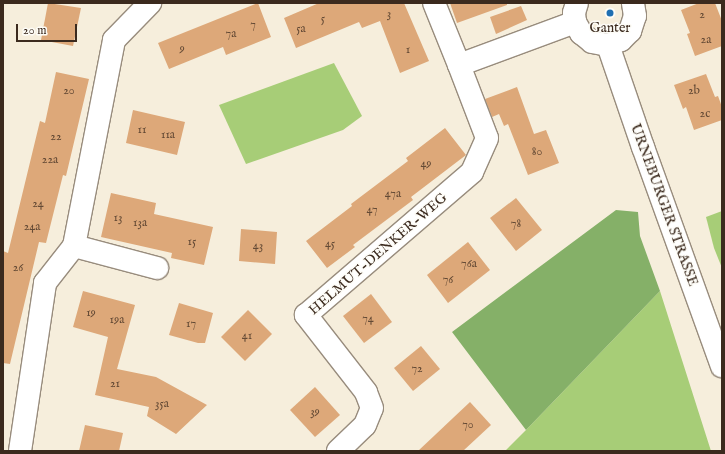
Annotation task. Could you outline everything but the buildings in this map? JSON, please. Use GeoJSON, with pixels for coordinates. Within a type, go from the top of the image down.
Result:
{"type":"FeatureCollection","features":[{"type":"Feature","properties":{"kind":"street"},"geometry":{"type":"LineString","coordinates":[[20,451],[45,283],[74,246],[114,40],[150,3]]}},
{"type":"Feature","properties":{"kind":"street","name":"HELMUT-DENKER-WEG"},"geometry":{"type":"LineString","coordinates":[[338,451],[365,425],[372,408],[366,392],[306,315],[472,172],[487,138],[434,3]]}},
{"type":"Feature","properties":{"kind":"street"},"geometry":{"type":"LineString","coordinates":[[459,65],[576,13],[586,38],[600,44],[608,44],[622,40],[630,31],[635,16],[633,3]]}},
{"type":"Feature","properties":{"kind":"street","name":"URNEBURGER STRASSE"},"geometry":{"type":"LineString","coordinates":[[608,44],[643,147],[722,366]]}},
{"type":"Feature","properties":{"kind":"street"},"geometry":{"type":"LineString","coordinates":[[74,246],[156,268]]}},
{"type":"Feature","properties":{"kind":"green space"},"geometry":{"type":"Polygon","coordinates":[[[334,63],[362,116],[343,130],[246,164],[219,105],[334,63]]]}},
{"type":"Feature","properties":{"kind":"green space"},"geometry":{"type":"Polygon","coordinates":[[[616,210],[638,212],[640,236],[660,291],[526,430],[452,332],[616,210]]]}},
{"type":"Feature","properties":{"kind":"green space"},"geometry":{"type":"Polygon","coordinates":[[[722,211],[722,268],[714,248],[706,217],[722,211]]]}},
{"type":"Feature","properties":{"kind":"green space"},"geometry":{"type":"Polygon","coordinates":[[[660,291],[711,451],[505,451],[526,430],[660,291]]]}},
{"type":"Feature","properties":{"kind":"place","name":"Ganter"},"geometry":{"type":"Point","coordinates":[610,13]}}]}
